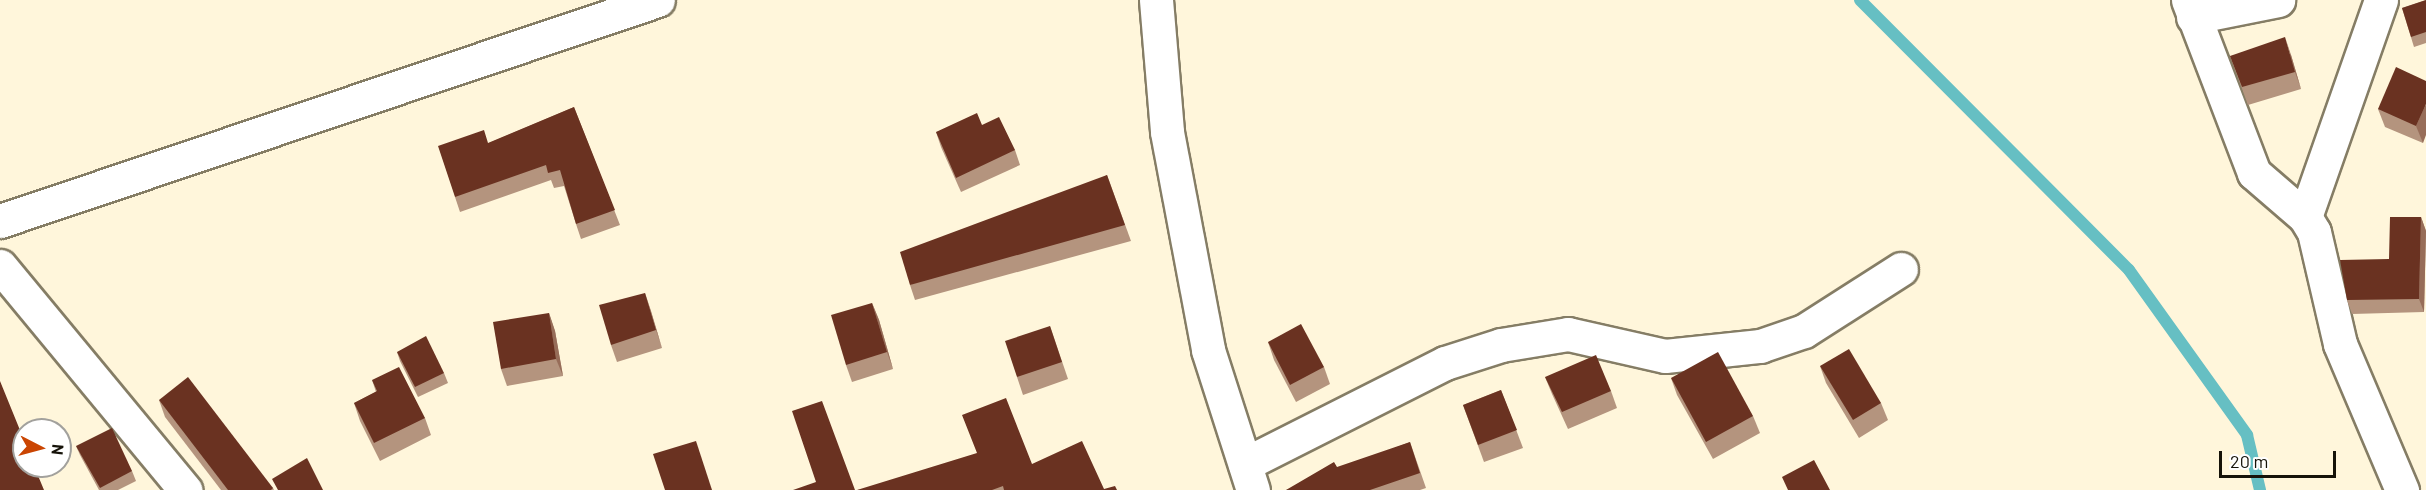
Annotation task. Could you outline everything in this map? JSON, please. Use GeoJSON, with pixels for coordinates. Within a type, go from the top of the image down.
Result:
{"type":"FeatureCollection","features":[{"type":"Feature","properties":{"kind":"street"},"geometry":{"type":"LineString","coordinates":[[0,221],[658,0]]}},
{"type":"Feature","properties":{"kind":"street"},"geometry":{"type":"LineString","coordinates":[[1156,0],[1167,132],[1206,339],[1249,477],[1445,363],[1501,345],[1568,334],[1665,356],[1760,346],[1804,331],[1901,269]]}},
{"type":"Feature","properties":{"kind":"street"},"geometry":{"type":"LineString","coordinates":[[2278,0],[2190,8],[2254,173],[2305,217],[2314,232],[2340,344],[2402,490]]}},
{"type":"Feature","properties":{"kind":"street"},"geometry":{"type":"LineString","coordinates":[[2305,217],[2381,0]]}},
{"type":"Feature","properties":{"kind":"street"},"geometry":{"type":"LineString","coordinates":[[0,266],[185,490]]}},
{"type":"Feature","properties":{"kind":"building"},"geometry":{"type":"Polygon","coordinates":[[[2426,0],[2426,32],[2411,37],[2402,8],[2426,0]]]}},
{"type":"Feature","properties":{"kind":"building"},"geometry":{"type":"Polygon","coordinates":[[[2285,37],[2295,72],[2242,87],[2230,56],[2285,37]]]}},
{"type":"Feature","properties":{"kind":"building"},"geometry":{"type":"Polygon","coordinates":[[[2396,67],[2426,81],[2426,104],[2416,126],[2378,109],[2396,67]]]}},
{"type":"Feature","properties":{"kind":"building"},"geometry":{"type":"Polygon","coordinates":[[[574,107],[615,210],[576,224],[560,170],[548,173],[546,165],[455,197],[438,146],[484,130],[488,143],[574,107]]]}},
{"type":"Feature","properties":{"kind":"building"},"geometry":{"type":"Polygon","coordinates":[[[977,113],[982,125],[999,117],[1015,150],[956,178],[936,132],[977,113]]]}},
{"type":"Feature","properties":{"kind":"building"},"geometry":{"type":"Polygon","coordinates":[[[1107,175],[1125,225],[910,285],[900,252],[1107,175]]]}},
{"type":"Feature","properties":{"kind":"building"},"geometry":{"type":"Polygon","coordinates":[[[2390,217],[2421,217],[2419,299],[2347,300],[2340,260],[2389,259],[2390,217]]]}},
{"type":"Feature","properties":{"kind":"building"},"geometry":{"type":"Polygon","coordinates":[[[645,293],[656,330],[611,345],[599,305],[645,293]]]}},
{"type":"Feature","properties":{"kind":"building"},"geometry":{"type":"Polygon","coordinates":[[[872,303],[887,352],[846,365],[831,315],[872,303]]]}},
{"type":"Feature","properties":{"kind":"building"},"geometry":{"type":"Polygon","coordinates":[[[549,313],[556,359],[501,369],[493,322],[549,313]]]}},
{"type":"Feature","properties":{"kind":"building"},"geometry":{"type":"Polygon","coordinates":[[[1301,324],[1324,367],[1290,385],[1268,342],[1301,324]]]}},
{"type":"Feature","properties":{"kind":"building"},"geometry":{"type":"Polygon","coordinates":[[[1050,326],[1062,362],[1017,377],[1005,341],[1050,326]]]}},
{"type":"Feature","properties":{"kind":"building"},"geometry":{"type":"Polygon","coordinates":[[[426,336],[444,373],[415,387],[397,352],[426,336]]]}},
{"type":"Feature","properties":{"kind":"building"},"geometry":{"type":"Polygon","coordinates":[[[1849,349],[1881,403],[1853,420],[1820,366],[1849,349]]]}},
{"type":"Feature","properties":{"kind":"building"},"geometry":{"type":"Polygon","coordinates":[[[1718,352],[1753,416],[1706,442],[1671,378],[1718,352]]]}},
{"type":"Feature","properties":{"kind":"building"},"geometry":{"type":"Polygon","coordinates":[[[1596,355],[1611,391],[1562,412],[1545,377],[1596,355]]]}},
{"type":"Feature","properties":{"kind":"building"},"geometry":{"type":"Polygon","coordinates":[[[399,367],[425,418],[374,443],[354,403],[377,391],[372,380],[399,367]]]}},
{"type":"Feature","properties":{"kind":"building"},"geometry":{"type":"Polygon","coordinates":[[[188,377],[273,488],[271,490],[228,490],[159,400],[188,377]]]}},
{"type":"Feature","properties":{"kind":"building"},"geometry":{"type":"Polygon","coordinates":[[[0,381],[15,418],[12,418],[12,478],[39,478],[44,490],[0,490],[0,381]]]}},
{"type":"Feature","properties":{"kind":"building"},"geometry":{"type":"Polygon","coordinates":[[[1501,390],[1517,430],[1478,445],[1463,405],[1501,390]]]}},
{"type":"Feature","properties":{"kind":"building"},"geometry":{"type":"Polygon","coordinates":[[[1006,398],[1032,464],[1082,441],[1104,489],[1115,486],[1117,490],[1004,490],[1003,486],[992,490],[857,490],[977,453],[962,415],[1006,398]]]}},
{"type":"Feature","properties":{"kind":"building"},"geometry":{"type":"Polygon","coordinates":[[[822,401],[855,490],[793,490],[816,482],[792,411],[822,401]]]}},
{"type":"Feature","properties":{"kind":"building"},"geometry":{"type":"Polygon","coordinates":[[[112,428],[132,471],[100,488],[76,446],[112,428]]]}},
{"type":"Feature","properties":{"kind":"building"},"geometry":{"type":"Polygon","coordinates":[[[696,441],[712,490],[665,490],[653,454],[696,441]]]}},
{"type":"Feature","properties":{"kind":"building"},"geometry":{"type":"Polygon","coordinates":[[[1410,442],[1420,473],[1370,490],[1286,490],[1334,462],[1337,467],[1410,442]]]}},
{"type":"Feature","properties":{"kind":"building"},"geometry":{"type":"Polygon","coordinates":[[[307,458],[323,490],[278,490],[272,479],[307,458]]]}},
{"type":"Feature","properties":{"kind":"building"},"geometry":{"type":"Polygon","coordinates":[[[1814,460],[1830,490],[1788,490],[1782,477],[1814,460]]]}},
{"type":"Feature","properties":{"kind":"waterway"},"geometry":{"type":"LineString","coordinates":[[1860,0],[2129,270],[2247,435],[2260,490]]}}]}
